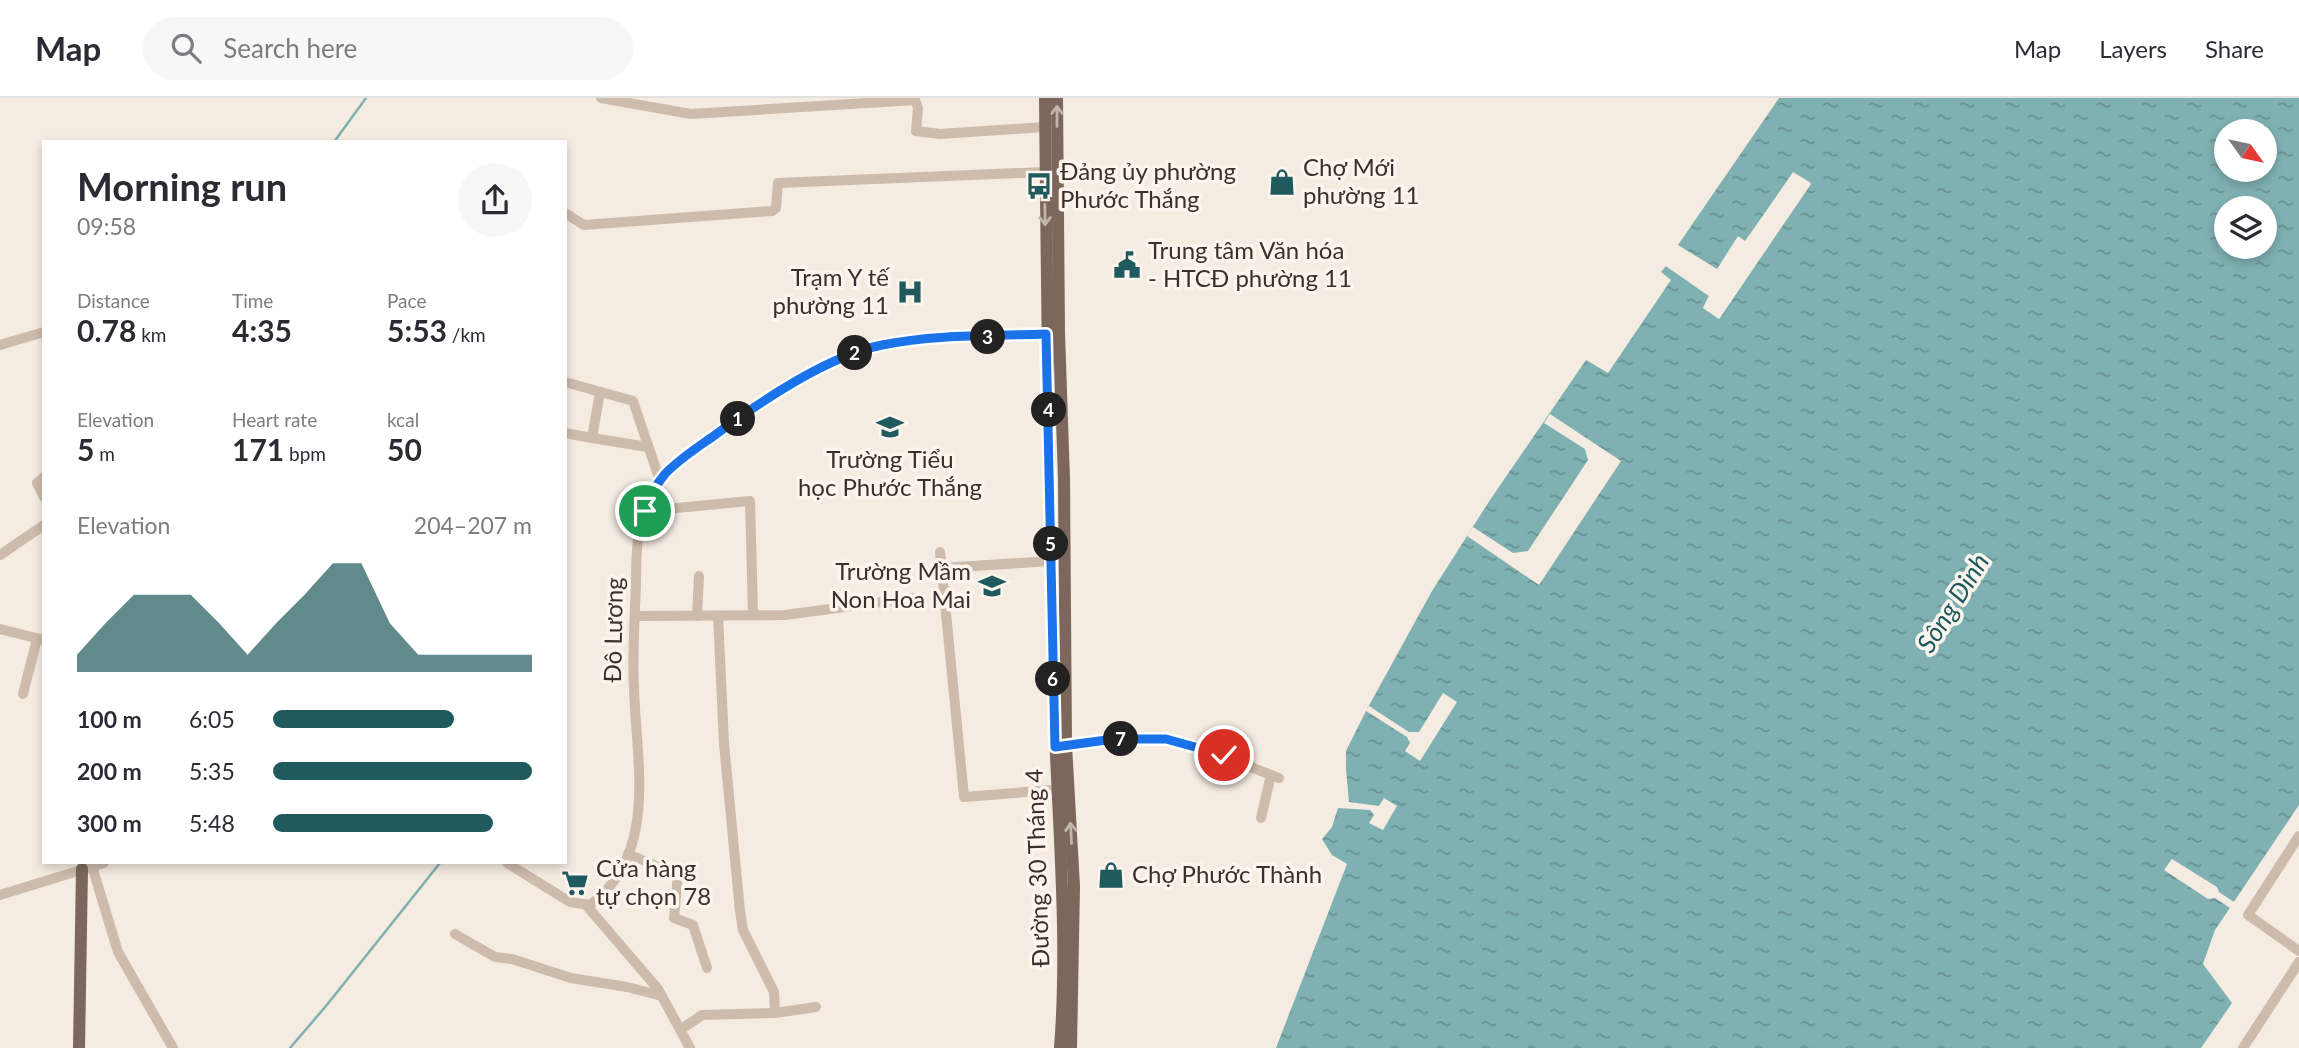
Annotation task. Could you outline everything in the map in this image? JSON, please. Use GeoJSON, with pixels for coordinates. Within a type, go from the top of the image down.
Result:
{"type":"FeatureCollection","features":[{"type":"Feature","properties":{"kind":"main road","name":"Đường 30 Tháng 4"},"geometry":{"type":"LineString","coordinates":[[1045,98],[1045,172],[1065,596],[1060,746]]}},
{"type":"Feature","properties":{"kind":"main road","name":"Đường 30 Tháng 4"},"geometry":{"type":"LineString","coordinates":[[1057,98],[1051,595],[1074,966],[1071,1048]]}},
{"type":"Feature","properties":{"kind":"main road"},"geometry":{"type":"LineString","coordinates":[[1051,595],[1065,596]]}},
{"type":"Feature","properties":{"kind":"main road"},"geometry":{"type":"LineString","coordinates":[[79,1048],[87,868]]}},
{"type":"Feature","properties":{"kind":"main road","name":"Đường 30 Tháng 4"},"geometry":{"type":"LineString","coordinates":[[1060,1048],[1067,870]]}},
{"type":"Feature","properties":{"kind":"street"},"geometry":{"type":"LineString","coordinates":[[601,98],[691,114],[915,100],[918,108],[916,131],[940,134],[1045,127]]}},
{"type":"Feature","properties":{"kind":"street"},"geometry":{"type":"LineString","coordinates":[[567,214],[584,225],[772,211],[776,208],[778,183],[1045,172]]}},
{"type":"Feature","properties":{"kind":"street"},"geometry":{"type":"LineString","coordinates":[[0,345],[42,333]]}},
{"type":"Feature","properties":{"kind":"street","name":"Đô Lương"},"geometry":{"type":"LineString","coordinates":[[586,905],[602,896],[613,881],[628,854],[639,813],[640,772],[634,689],[636,560],[640,529],[653,489],[687,455],[787,386],[865,349],[921,340],[1053,333]]}},
{"type":"Feature","properties":{"kind":"street"},"geometry":{"type":"LineString","coordinates":[[567,383],[633,401],[660,481]]}},
{"type":"Feature","properties":{"kind":"street"},"geometry":{"type":"LineString","coordinates":[[592,438],[600,392]]}},
{"type":"Feature","properties":{"kind":"street"},"geometry":{"type":"LineString","coordinates":[[567,433],[648,447]]}},
{"type":"Feature","properties":{"kind":"street"},"geometry":{"type":"LineString","coordinates":[[42,479],[37,484],[42,493]]}},
{"type":"Feature","properties":{"kind":"street"},"geometry":{"type":"LineString","coordinates":[[645,511],[750,501],[753,614]]}},
{"type":"Feature","properties":{"kind":"street"},"geometry":{"type":"LineString","coordinates":[[0,555],[42,526]]}},
{"type":"Feature","properties":{"kind":"street"},"geometry":{"type":"LineString","coordinates":[[940,552],[964,797],[1062,789]]}},
{"type":"Feature","properties":{"kind":"street"},"geometry":{"type":"LineString","coordinates":[[942,568],[1051,561]]}},
{"type":"Feature","properties":{"kind":"street"},"geometry":{"type":"LineString","coordinates":[[698,616],[699,576]]}},
{"type":"Feature","properties":{"kind":"street"},"geometry":{"type":"LineString","coordinates":[[635,616],[785,615],[912,598]]}},
{"type":"Feature","properties":{"kind":"street"},"geometry":{"type":"LineString","coordinates":[[718,616],[724,744],[740,911],[743,930],[774,992],[775,1013]]}},
{"type":"Feature","properties":{"kind":"street"},"geometry":{"type":"LineString","coordinates":[[0,629],[41,640],[23,694]]}},
{"type":"Feature","properties":{"kind":"street"},"geometry":{"type":"LineString","coordinates":[[1060,746],[1114,739],[1166,739],[1224,755],[1275,777],[1261,818]]}},
{"type":"Feature","properties":{"kind":"street"},"geometry":{"type":"LineString","coordinates":[[2299,836],[2248,915],[2299,951]]}},
{"type":"Feature","properties":{"kind":"street"},"geometry":{"type":"LineString","coordinates":[[628,854],[678,875],[674,918],[693,925],[707,968]]}},
{"type":"Feature","properties":{"kind":"street"},"geometry":{"type":"LineString","coordinates":[[0,895],[101,864]]}},
{"type":"Feature","properties":{"kind":"street"},"geometry":{"type":"LineString","coordinates":[[509,864],[570,902],[586,905],[662,996],[690,1048]]}},
{"type":"Feature","properties":{"kind":"street"},"geometry":{"type":"LineString","coordinates":[[87,868],[118,952],[173,1048]]}},
{"type":"Feature","properties":{"kind":"street"},"geometry":{"type":"LineString","coordinates":[[455,934],[495,957],[512,958],[571,978],[662,996]]}},
{"type":"Feature","properties":{"kind":"street"},"geometry":{"type":"LineString","coordinates":[[2243,1048],[2299,962]]}},
{"type":"Feature","properties":{"kind":"street"},"geometry":{"type":"LineString","coordinates":[[680,1030],[702,1015],[775,1013],[816,1007]]}},
{"type":"Feature","properties":{"kind":"water","name":"Sông Dinh"},"geometry":{"type":"Polygon","coordinates":[[[1779,98],[2299,98],[2299,805],[2215,930],[2203,964],[2232,1003],[2201,1048],[1276,1048],[1347,864],[1332,855],[1322,839],[1332,827],[1338,808],[1370,810],[1374,815],[1369,823],[1383,830],[1397,806],[1384,798],[1379,806],[1349,802],[1346,751],[1432,591],[1490,500],[1586,360],[1608,373],[1671,280],[1661,272],[1666,266],[1709,296],[1703,308],[1719,319],[1811,184],[1793,173],[1745,241],[1738,236],[1717,269],[1678,245],[1779,98]]]}},
{"type":"Feature","properties":{"kind":"pier"},"geometry":{"type":"Polygon","coordinates":[[[1793,172],[1811,183],[1719,319],[1703,308],[1709,296],[1666,266],[1668,263],[1711,293],[1713,297],[1707,307],[1718,314],[1806,184],[1794,177],[1748,243],[1744,244],[1793,172]]]}},
{"type":"Feature","properties":{"kind":"pier"},"geometry":{"type":"Polygon","coordinates":[[[1550,414],[1621,461],[1539,585],[1467,536],[1473,527],[1513,553],[1528,551],[1588,460],[1585,449],[1544,423],[1550,414]]]}},
{"type":"Feature","properties":{"kind":"pier"},"geometry":{"type":"Polygon","coordinates":[[[1443,693],[1457,702],[1420,761],[1405,751],[1410,743],[1407,737],[1366,711],[1369,706],[1409,732],[1419,732],[1443,693]]]}},
{"type":"Feature","properties":{"kind":"pier"},"geometry":{"type":"Polygon","coordinates":[[[2172,859],[2217,887],[2219,892],[2237,904],[2233,910],[2215,898],[2208,899],[2164,870],[2172,859]]]}},
{"type":"Feature","properties":{"kind":"waterway"},"geometry":{"type":"LineString","coordinates":[[335,140],[366,98]]}},
{"type":"Feature","properties":{"kind":"waterway"},"geometry":{"type":"LineString","coordinates":[[290,1048],[439,864]]}},
{"type":"Feature","properties":{"kind":"place","name":"Chợ Mới phường 11"},"geometry":{"type":"Point","coordinates":[1282,182]}},
{"type":"Feature","properties":{"kind":"place","name":"Đảng ủy phường Phước Thắng"},"geometry":{"type":"Point","coordinates":[1039,186]}},
{"type":"Feature","properties":{"kind":"place","name":"Trung tâm Văn hóa - HTCĐ phường 11"},"geometry":{"type":"Point","coordinates":[1127,265]}},
{"type":"Feature","properties":{"kind":"place","name":"Trạm Y tế phường 11"},"geometry":{"type":"Point","coordinates":[910,292]}},
{"type":"Feature","properties":{"kind":"place","name":"Trường Tiểu học Phước Thắng"},"geometry":{"type":"Point","coordinates":[890,427]}},
{"type":"Feature","properties":{"kind":"place","name":"Trường Mầm Non Hoa Mai"},"geometry":{"type":"Point","coordinates":[992,586]}},
{"type":"Feature","properties":{"kind":"place","name":"Chợ Phước Thành"},"geometry":{"type":"Point","coordinates":[1111,875]}},
{"type":"Feature","properties":{"kind":"place","name":"Cửa hàng tự chọn 78"},"geometry":{"type":"Point","coordinates":[575,883]}},
{"type":"Feature","properties":{"kind":"route"},"geometry":{"type":"LineString","coordinates":[[645,511],[653,489],[666,472],[687,455],[787,386],[849,356],[865,349],[921,340],[1046,334],[1055,747],[1114,739],[1166,739],[1224,755]]}}]}
